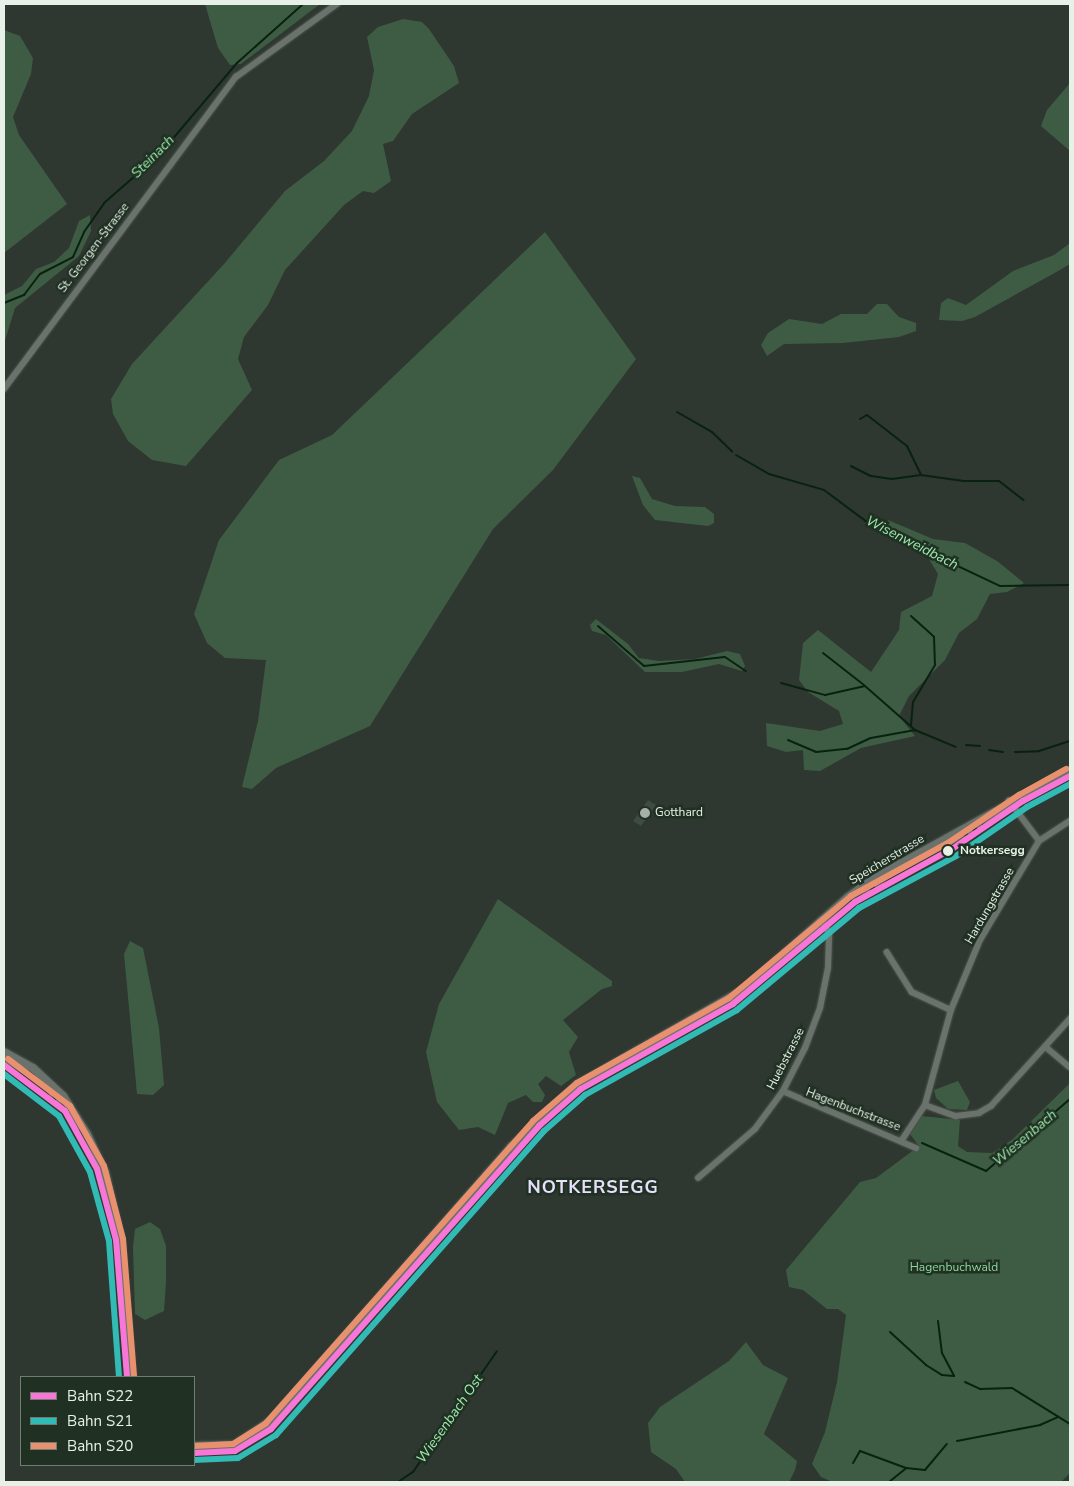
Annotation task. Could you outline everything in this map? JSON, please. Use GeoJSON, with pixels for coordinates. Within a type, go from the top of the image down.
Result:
{"type":"FeatureCollection","features":[{"type":"Feature","properties":{"kind":"main road","name":"Speicherstrasse"},"geometry":{"type":"LineString","coordinates":[[195,1446],[234,1445],[272,1420],[511,1147],[559,1098],[614,1061],[726,1001],[821,920],[880,875],[1010,801],[1070,770]]}},
{"type":"Feature","properties":{"kind":"main road"},"geometry":{"type":"LineString","coordinates":[[4,1052],[33,1068],[63,1096],[103,1167],[121,1241],[132,1376]]}},
{"type":"Feature","properties":{"kind":"street","name":"St. Georgen-Strasse"},"geometry":{"type":"LineString","coordinates":[[4,389],[236,77],[337,4]]}},
{"type":"Feature","properties":{"kind":"street"},"geometry":{"type":"LineString","coordinates":[[1010,801],[1039,841]]}},
{"type":"Feature","properties":{"kind":"street","name":"Hardungstrasse"},"geometry":{"type":"LineString","coordinates":[[902,1140],[925,1105],[951,1010],[980,940],[1039,841],[1070,821]]}},
{"type":"Feature","properties":{"kind":"street","name":"Huebstrasse"},"geometry":{"type":"LineString","coordinates":[[698,1178],[755,1128],[783,1091],[820,1008],[829,942],[828,929],[821,920]]}},
{"type":"Feature","properties":{"kind":"street"},"geometry":{"type":"LineString","coordinates":[[887,952],[912,992],[951,1010]]}},
{"type":"Feature","properties":{"kind":"street"},"geometry":{"type":"LineString","coordinates":[[925,1105],[956,1116],[979,1112],[1013,1085],[1070,1019]]}},
{"type":"Feature","properties":{"kind":"street"},"geometry":{"type":"LineString","coordinates":[[1046,1047],[1070,1068]]}},
{"type":"Feature","properties":{"kind":"street","name":"Hagenbuchstrasse"},"geometry":{"type":"LineString","coordinates":[[783,1091],[902,1140],[916,1148]]}},
{"type":"Feature","properties":{"kind":"green space"},"geometry":{"type":"Polygon","coordinates":[[[205,4],[320,4],[241,64],[230,65],[218,48],[205,4]]]}},
{"type":"Feature","properties":{"kind":"green space"},"geometry":{"type":"Polygon","coordinates":[[[403,19],[422,22],[429,29],[454,66],[459,83],[412,114],[393,141],[383,144],[391,181],[374,193],[363,191],[344,205],[285,270],[268,305],[244,337],[238,359],[252,390],[186,466],[152,460],[128,441],[113,414],[111,399],[132,364],[224,264],[285,191],[324,161],[352,131],[369,96],[374,70],[367,37],[378,27],[403,19]]]}},
{"type":"Feature","properties":{"kind":"green space"},"geometry":{"type":"Polygon","coordinates":[[[4,30],[20,36],[33,58],[31,74],[13,117],[19,135],[67,204],[4,253],[4,30]]]}},
{"type":"Feature","properties":{"kind":"green space"},"geometry":{"type":"Polygon","coordinates":[[[1070,83],[1070,151],[1041,126],[1047,110],[1070,83]]]}},
{"type":"Feature","properties":{"kind":"green space"},"geometry":{"type":"Polygon","coordinates":[[[90,215],[91,231],[79,256],[15,308],[4,344],[4,295],[22,286],[36,269],[54,262],[69,248],[79,221],[90,215]]]}},
{"type":"Feature","properties":{"kind":"green space"},"geometry":{"type":"Polygon","coordinates":[[[545,232],[636,359],[553,470],[493,529],[370,726],[276,768],[252,789],[242,787],[258,721],[266,660],[225,658],[207,643],[194,614],[219,540],[279,460],[332,435],[545,232]]]}},
{"type":"Feature","properties":{"kind":"green space"},"geometry":{"type":"Polygon","coordinates":[[[1070,243],[1070,264],[1060,270],[975,317],[962,321],[939,320],[941,303],[948,298],[966,305],[1013,271],[1054,255],[1070,243]]]}},
{"type":"Feature","properties":{"kind":"green space"},"geometry":{"type":"Polygon","coordinates":[[[877,304],[887,304],[899,317],[916,323],[916,331],[899,337],[843,343],[784,344],[767,356],[761,345],[768,333],[789,319],[822,324],[841,314],[867,314],[877,304]]]}},
{"type":"Feature","properties":{"kind":"green space"},"geometry":{"type":"Polygon","coordinates":[[[632,476],[640,478],[652,499],[675,506],[705,507],[714,514],[714,523],[708,526],[655,520],[643,505],[632,476]]]}},
{"type":"Feature","properties":{"kind":"green space"},"geometry":{"type":"Polygon","coordinates":[[[888,520],[933,539],[965,543],[997,561],[1024,583],[1007,592],[990,594],[977,619],[959,633],[945,660],[909,696],[899,716],[915,736],[861,748],[820,771],[804,770],[803,750],[786,752],[767,746],[766,723],[820,731],[843,724],[839,711],[808,692],[799,680],[803,643],[818,630],[871,672],[899,630],[901,612],[932,596],[938,574],[926,554],[884,530],[888,520]]]}},
{"type":"Feature","properties":{"kind":"green space"},"geometry":{"type":"Polygon","coordinates":[[[596,619],[628,644],[639,658],[659,661],[695,659],[727,651],[740,654],[745,666],[742,671],[719,664],[682,672],[645,672],[606,635],[592,631],[590,625],[596,619]]]}},
{"type":"Feature","properties":{"kind":"green space"},"geometry":{"type":"Polygon","coordinates":[[[498,899],[612,981],[612,986],[602,989],[563,1020],[578,1037],[569,1052],[576,1075],[561,1086],[546,1076],[538,1084],[545,1095],[542,1102],[533,1102],[526,1095],[508,1103],[495,1135],[478,1127],[459,1130],[437,1102],[426,1052],[439,1004],[498,899]]]}},
{"type":"Feature","properties":{"kind":"green space"},"geometry":{"type":"Polygon","coordinates":[[[130,941],[143,948],[159,1028],[164,1085],[153,1095],[137,1094],[124,954],[130,941]]]}},
{"type":"Feature","properties":{"kind":"green space"},"geometry":{"type":"Polygon","coordinates":[[[958,1081],[970,1102],[967,1110],[948,1109],[936,1098],[934,1090],[958,1081]]]}},
{"type":"Feature","properties":{"kind":"green space","name":"Hagenbuchwald"},"geometry":{"type":"Polygon","coordinates":[[[1070,1083],[1070,1473],[1061,1482],[833,1482],[821,1477],[812,1464],[825,1432],[837,1382],[846,1315],[838,1309],[827,1309],[803,1290],[789,1287],[786,1270],[860,1182],[876,1178],[919,1146],[910,1134],[922,1116],[960,1120],[958,1146],[967,1152],[992,1153],[1013,1139],[1070,1083]]]}},
{"type":"Feature","properties":{"kind":"green space"},"geometry":{"type":"Polygon","coordinates":[[[150,1222],[160,1229],[166,1246],[166,1282],[164,1311],[145,1320],[135,1314],[133,1247],[135,1229],[150,1222]]]}},
{"type":"Feature","properties":{"kind":"green space"},"geometry":{"type":"Polygon","coordinates":[[[746,1342],[763,1365],[788,1378],[764,1434],[797,1461],[795,1470],[789,1482],[685,1482],[676,1469],[651,1452],[648,1423],[660,1407],[729,1361],[746,1342]]]}},
{"type":"Feature","properties":{"kind":"building","name":"Gotthard"},"geometry":{"type":"Polygon","coordinates":[[[648,800],[656,805],[641,826],[633,821],[648,800]]]}},
{"type":"Feature","properties":{"kind":"waterway","name":"Steinach"},"geometry":{"type":"LineString","coordinates":[[4,303],[24,295],[40,274],[73,257],[84,232],[104,203],[159,155],[237,63],[303,4]]}},
{"type":"Feature","properties":{"kind":"waterway","name":"Wisenweidbach"},"geometry":{"type":"LineString","coordinates":[[677,412],[712,432],[732,451]]}},
{"type":"Feature","properties":{"kind":"waterway"},"geometry":{"type":"LineString","coordinates":[[860,419],[867,415],[907,446],[921,475],[964,481],[999,481],[1023,500]]}},
{"type":"Feature","properties":{"kind":"waterway","name":"Wisenweidbach"},"geometry":{"type":"LineString","coordinates":[[736,455],[769,474],[824,490],[871,525],[1000,586],[1070,585]]}},
{"type":"Feature","properties":{"kind":"waterway"},"geometry":{"type":"LineString","coordinates":[[851,466],[871,476],[892,479],[921,475]]}},
{"type":"Feature","properties":{"kind":"waterway"},"geometry":{"type":"LineString","coordinates":[[911,616],[934,637],[935,665],[913,702],[911,725]]}},
{"type":"Feature","properties":{"kind":"waterway"},"geometry":{"type":"LineString","coordinates":[[598,626],[644,666],[725,657],[746,671]]}},
{"type":"Feature","properties":{"kind":"waterway"},"geometry":{"type":"LineString","coordinates":[[823,653],[864,685]]}},
{"type":"Feature","properties":{"kind":"waterway"},"geometry":{"type":"LineString","coordinates":[[781,683],[825,695],[865,686],[915,730]]}},
{"type":"Feature","properties":{"kind":"waterway"},"geometry":{"type":"LineString","coordinates":[[788,740],[816,752],[847,749],[871,738],[915,730],[956,747]]}},
{"type":"Feature","properties":{"kind":"waterway"},"geometry":{"type":"LineString","coordinates":[[1015,752],[1039,751],[1070,741]]}},
{"type":"Feature","properties":{"kind":"waterway"},"geometry":{"type":"LineString","coordinates":[[966,745],[980,746]]}},
{"type":"Feature","properties":{"kind":"waterway"},"geometry":{"type":"LineString","coordinates":[[989,750],[1003,752]]}},
{"type":"Feature","properties":{"kind":"waterway","name":"Wiesenbach"},"geometry":{"type":"LineString","coordinates":[[922,1143],[986,1171],[1070,1099]]}},
{"type":"Feature","properties":{"kind":"waterway"},"geometry":{"type":"LineString","coordinates":[[938,1321],[942,1353],[954,1376]]}},
{"type":"Feature","properties":{"kind":"waterway"},"geometry":{"type":"LineString","coordinates":[[890,1332],[926,1365],[942,1375],[954,1376]]}},
{"type":"Feature","properties":{"kind":"waterway","name":"Wiesenbach Ost"},"geometry":{"type":"LineString","coordinates":[[398,1482],[413,1472],[497,1351]]}},
{"type":"Feature","properties":{"kind":"waterway"},"geometry":{"type":"LineString","coordinates":[[965,1382],[980,1389],[1012,1388],[1070,1424]]}},
{"type":"Feature","properties":{"kind":"waterway"},"geometry":{"type":"LineString","coordinates":[[957,1441],[1040,1425],[1058,1417]]}},
{"type":"Feature","properties":{"kind":"waterway"},"geometry":{"type":"LineString","coordinates":[[853,1463],[860,1451],[906,1468],[925,1470],[947,1444]]}},
{"type":"Feature","properties":{"kind":"waterway"},"geometry":{"type":"LineString","coordinates":[[889,1482],[906,1468]]}},
{"type":"Feature","properties":{"kind":"railway"},"geometry":{"type":"LineString","coordinates":[[836,917],[886,878],[1007,812]]}},
{"type":"Feature","properties":{"kind":"railway"},"geometry":{"type":"LineString","coordinates":[[4,1059],[46,1087],[78,1130]]}},
{"type":"Feature","properties":{"kind":"rail line","name":"S20"},"geometry":{"type":"LineString","coordinates":[[195,1446],[233,1444],[266,1423],[533,1121],[577,1083],[729,998],[851,896],[948,843],[1019,795],[1066,769]]}},
{"type":"Feature","properties":{"kind":"rail line","name":"S22"},"geometry":{"type":"LineString","coordinates":[[195,1453],[235,1451],[271,1429],[539,1126],[581,1089],[733,1004],[855,902],[952,849],[1023,801],[1070,776]]}},
{"type":"Feature","properties":{"kind":"rail line","name":"S21"},"geometry":{"type":"LineString","coordinates":[[195,1460],[238,1458],[276,1435],[544,1131],[585,1095],[737,1010],[859,908],[956,856],[1027,807],[1070,784]]}},
{"type":"Feature","properties":{"kind":"rail line","name":"S20"},"geometry":{"type":"LineString","coordinates":[[8,1059],[70,1106],[104,1166],[123,1239],[134,1376]]}},
{"type":"Feature","properties":{"kind":"rail line","name":"S22"},"geometry":{"type":"LineString","coordinates":[[4,1065],[65,1111],[97,1169],[116,1240],[127,1376]]}},
{"type":"Feature","properties":{"kind":"rail line","name":"S21"},"geometry":{"type":"LineString","coordinates":[[4,1074],[59,1116],[90,1172],[109,1241],[119,1376]]}},
{"type":"Feature","properties":{"kind":"place","name":"Gotthard"},"geometry":{"type":"Point","coordinates":[645,813]}},
{"type":"Feature","properties":{"kind":"place","name":"Notkersegg"},"geometry":{"type":"Point","coordinates":[948,851]}},
{"type":"Feature","properties":{"kind":"district","name":"NOTKERSEGG"},"geometry":{"type":"Point","coordinates":[593,1187]}}]}
